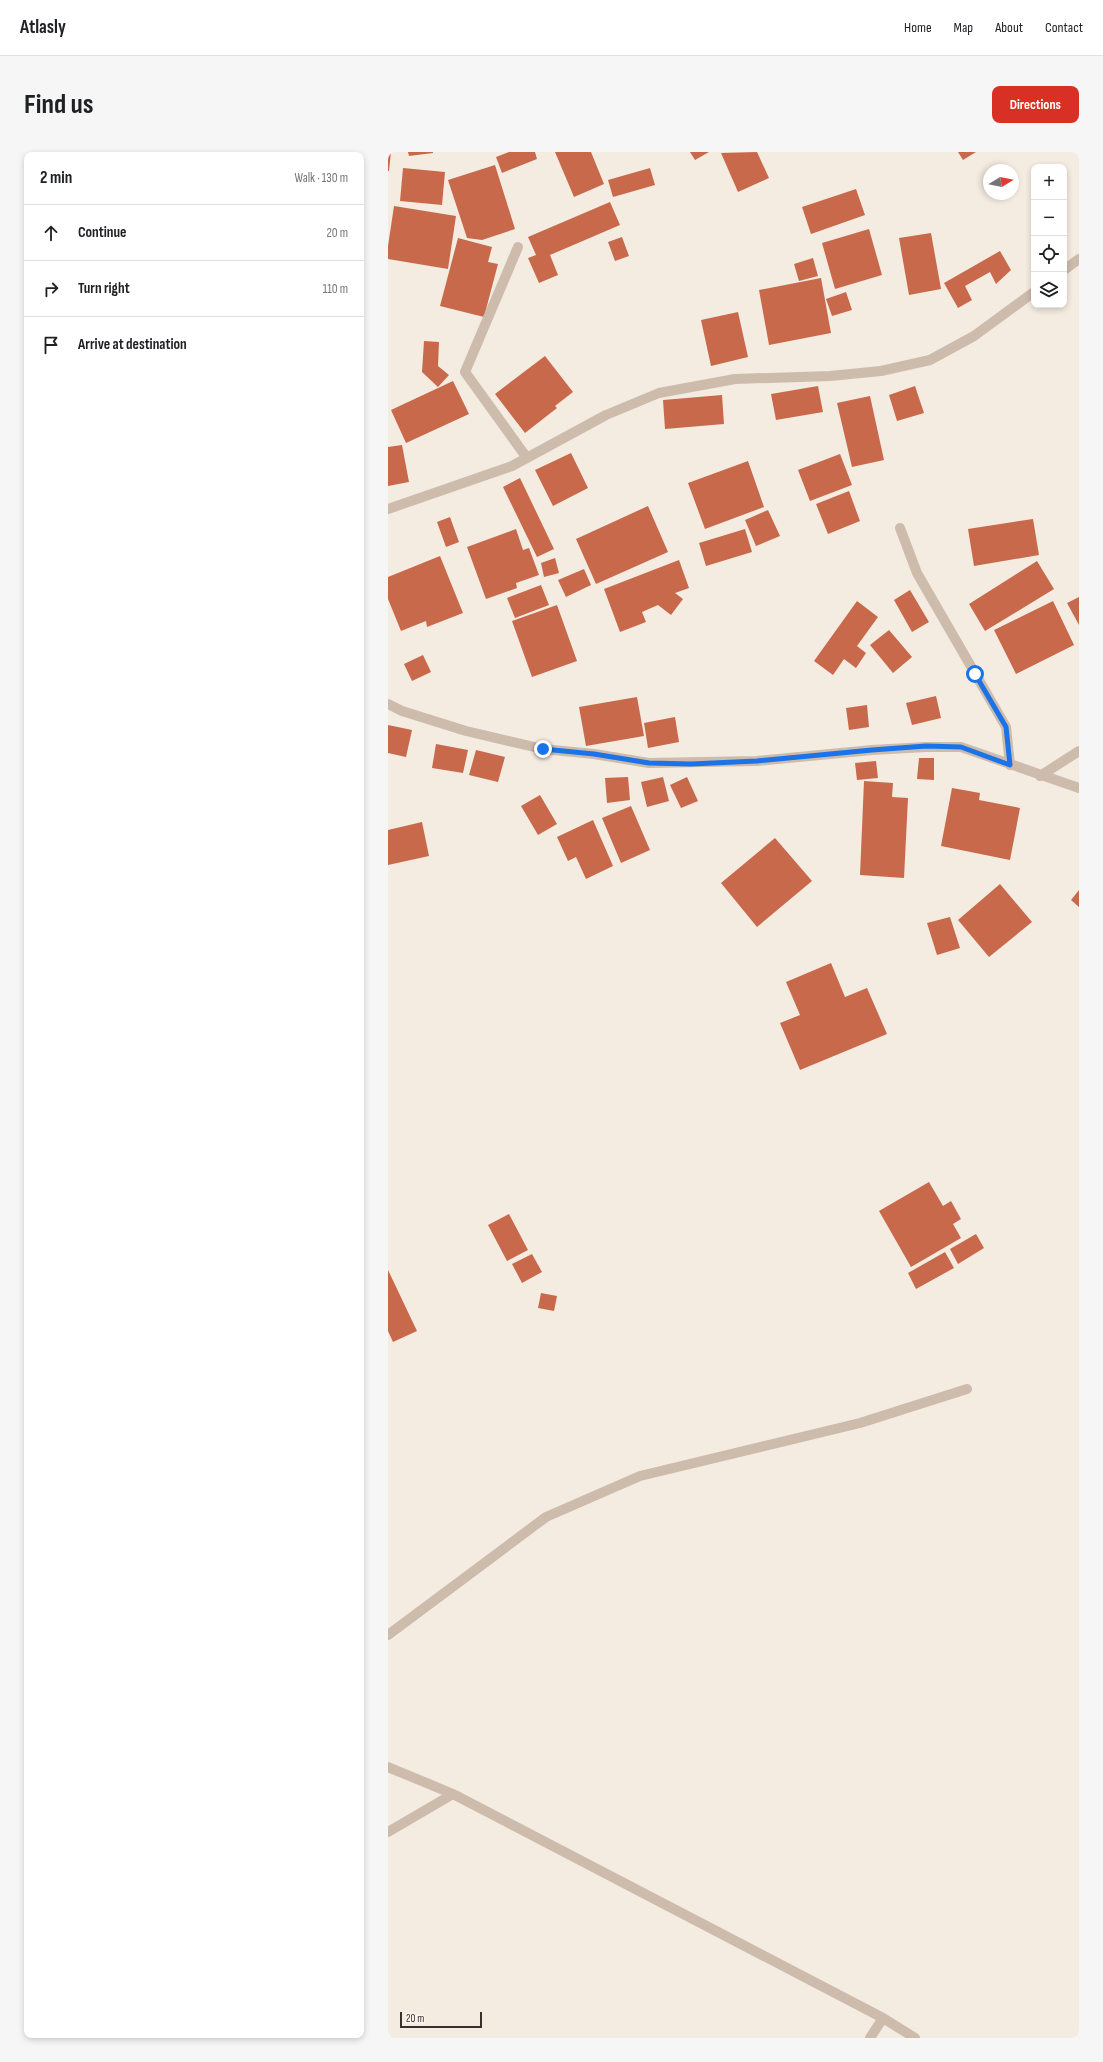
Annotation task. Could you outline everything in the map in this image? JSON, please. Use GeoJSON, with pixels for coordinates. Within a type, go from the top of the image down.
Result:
{"type":"FeatureCollection","features":[{"type":"Feature","properties":{"kind":"street"},"geometry":{"type":"LineString","coordinates":[[518,247],[465,372],[527,458]]}},
{"type":"Feature","properties":{"kind":"street"},"geometry":{"type":"LineString","coordinates":[[1067,268],[1079,259]]}},
{"type":"Feature","properties":{"kind":"street"},"geometry":{"type":"LineString","coordinates":[[388,509],[512,466],[606,415],[659,393],[735,379],[830,376],[881,371],[930,360],[974,336],[1031,294]]}},
{"type":"Feature","properties":{"kind":"street"},"geometry":{"type":"LineString","coordinates":[[900,528],[917,573],[1006,727],[1010,765]]}},
{"type":"Feature","properties":{"kind":"street"},"geometry":{"type":"LineString","coordinates":[[388,704],[402,711],[466,731],[543,749],[594,754],[649,763],[691,764],[757,761],[926,746],[961,747],[1040,776],[1079,788]]}},
{"type":"Feature","properties":{"kind":"street"},"geometry":{"type":"LineString","coordinates":[[1040,776],[1079,751]]}},
{"type":"Feature","properties":{"kind":"street"},"geometry":{"type":"LineString","coordinates":[[388,1635],[546,1516],[640,1476],[860,1423],[967,1389]]}},
{"type":"Feature","properties":{"kind":"street"},"geometry":{"type":"LineString","coordinates":[[388,1767],[453,1794],[883,2018],[915,2038]]}},
{"type":"Feature","properties":{"kind":"street"},"geometry":{"type":"LineString","coordinates":[[388,1832],[453,1794]]}},
{"type":"Feature","properties":{"kind":"street"},"geometry":{"type":"LineString","coordinates":[[870,2038],[883,2018]]}},
{"type":"Feature","properties":{"kind":"building"},"geometry":{"type":"Polygon","coordinates":[[[388,152],[391,152],[389,171],[388,171],[388,152]]]}},
{"type":"Feature","properties":{"kind":"building"},"geometry":{"type":"Polygon","coordinates":[[[408,152],[433,152],[433,153],[409,156],[408,152]]]}},
{"type":"Feature","properties":{"kind":"building"},"geometry":{"type":"Polygon","coordinates":[[[509,152],[535,152],[537,159],[502,173],[496,157],[509,152]]]}},
{"type":"Feature","properties":{"kind":"building"},"geometry":{"type":"Polygon","coordinates":[[[555,152],[591,152],[604,184],[574,197],[555,152]]]}},
{"type":"Feature","properties":{"kind":"building"},"geometry":{"type":"Polygon","coordinates":[[[690,152],[709,152],[695,160],[690,152]]]}},
{"type":"Feature","properties":{"kind":"building"},"geometry":{"type":"Polygon","coordinates":[[[757,152],[769,178],[738,192],[721,153],[757,152]]]}},
{"type":"Feature","properties":{"kind":"building"},"geometry":{"type":"Polygon","coordinates":[[[958,152],[976,152],[963,160],[958,152]]]}},
{"type":"Feature","properties":{"kind":"building"},"geometry":{"type":"Polygon","coordinates":[[[495,165],[515,229],[482,240],[467,238],[448,180],[495,165]]]}},
{"type":"Feature","properties":{"kind":"building"},"geometry":{"type":"Polygon","coordinates":[[[403,168],[445,172],[442,205],[400,201],[403,168]]]}},
{"type":"Feature","properties":{"kind":"building"},"geometry":{"type":"Polygon","coordinates":[[[650,168],[655,185],[613,197],[608,180],[650,168]]]}},
{"type":"Feature","properties":{"kind":"building"},"geometry":{"type":"Polygon","coordinates":[[[856,189],[865,215],[811,234],[802,207],[856,189]]]}},
{"type":"Feature","properties":{"kind":"building"},"geometry":{"type":"Polygon","coordinates":[[[610,202],[620,225],[550,255],[558,275],[539,283],[528,258],[536,255],[528,237],[610,202]]]}},
{"type":"Feature","properties":{"kind":"building"},"geometry":{"type":"Polygon","coordinates":[[[394,206],[456,216],[448,269],[388,259],[388,246],[394,206]]]}},
{"type":"Feature","properties":{"kind":"building"},"geometry":{"type":"Polygon","coordinates":[[[869,229],[882,275],[835,289],[822,243],[869,229]]]}},
{"type":"Feature","properties":{"kind":"building"},"geometry":{"type":"Polygon","coordinates":[[[931,233],[941,289],[909,295],[899,238],[931,233]]]}},
{"type":"Feature","properties":{"kind":"building"},"geometry":{"type":"Polygon","coordinates":[[[622,237],[629,256],[615,261],[608,242],[622,237]]]}},
{"type":"Feature","properties":{"kind":"building"},"geometry":{"type":"Polygon","coordinates":[[[458,238],[492,247],[488,262],[498,264],[484,317],[440,306],[458,238]]]}},
{"type":"Feature","properties":{"kind":"building"},"geometry":{"type":"Polygon","coordinates":[[[1000,251],[1011,270],[996,284],[990,272],[965,286],[972,300],[958,308],[944,283],[1000,251]]]}},
{"type":"Feature","properties":{"kind":"building"},"geometry":{"type":"Polygon","coordinates":[[[813,258],[818,276],[799,281],[794,264],[813,258]]]}},
{"type":"Feature","properties":{"kind":"building"},"geometry":{"type":"Polygon","coordinates":[[[821,278],[831,333],[769,345],[759,290],[821,278]]]}},
{"type":"Feature","properties":{"kind":"building"},"geometry":{"type":"Polygon","coordinates":[[[846,292],[852,310],[832,316],[826,299],[846,292]]]}},
{"type":"Feature","properties":{"kind":"building"},"geometry":{"type":"Polygon","coordinates":[[[738,312],[748,357],[711,366],[701,320],[738,312]]]}},
{"type":"Feature","properties":{"kind":"building"},"geometry":{"type":"Polygon","coordinates":[[[424,341],[439,342],[438,366],[449,375],[438,387],[422,372],[424,341]]]}},
{"type":"Feature","properties":{"kind":"building"},"geometry":{"type":"Polygon","coordinates":[[[545,356],[573,392],[555,406],[557,408],[525,433],[495,394],[545,356]]]}},
{"type":"Feature","properties":{"kind":"building"},"geometry":{"type":"Polygon","coordinates":[[[453,381],[469,414],[406,443],[391,410],[453,381]]]}},
{"type":"Feature","properties":{"kind":"building"},"geometry":{"type":"Polygon","coordinates":[[[818,386],[823,412],[776,420],[771,394],[818,386]]]}},
{"type":"Feature","properties":{"kind":"building"},"geometry":{"type":"Polygon","coordinates":[[[915,386],[924,413],[897,421],[889,395],[915,386]]]}},
{"type":"Feature","properties":{"kind":"building"},"geometry":{"type":"Polygon","coordinates":[[[722,395],[724,424],[665,429],[663,400],[722,395]]]}},
{"type":"Feature","properties":{"kind":"building"},"geometry":{"type":"Polygon","coordinates":[[[870,396],[884,460],[852,467],[837,403],[870,396]]]}},
{"type":"Feature","properties":{"kind":"building"},"geometry":{"type":"Polygon","coordinates":[[[402,445],[409,482],[388,486],[388,447],[402,445]]]}},
{"type":"Feature","properties":{"kind":"building"},"geometry":{"type":"Polygon","coordinates":[[[571,453],[588,488],[553,506],[535,470],[571,453]]]}},
{"type":"Feature","properties":{"kind":"building"},"geometry":{"type":"Polygon","coordinates":[[[840,454],[852,485],[810,501],[798,470],[840,454]]]}},
{"type":"Feature","properties":{"kind":"building"},"geometry":{"type":"Polygon","coordinates":[[[748,461],[764,507],[705,529],[688,483],[748,461]]]}},
{"type":"Feature","properties":{"kind":"building"},"geometry":{"type":"Polygon","coordinates":[[[520,478],[554,549],[537,557],[503,487],[520,478]]]}},
{"type":"Feature","properties":{"kind":"building"},"geometry":{"type":"Polygon","coordinates":[[[849,491],[860,521],[828,534],[816,504],[849,491]]]}},
{"type":"Feature","properties":{"kind":"building"},"geometry":{"type":"Polygon","coordinates":[[[648,506],[668,552],[596,584],[576,539],[648,506]]]}},
{"type":"Feature","properties":{"kind":"building"},"geometry":{"type":"Polygon","coordinates":[[[768,510],[780,536],[756,546],[745,520],[768,510]]]}},
{"type":"Feature","properties":{"kind":"building"},"geometry":{"type":"Polygon","coordinates":[[[450,517],[459,542],[446,547],[437,522],[450,517]]]}},
{"type":"Feature","properties":{"kind":"building"},"geometry":{"type":"Polygon","coordinates":[[[1033,519],[1039,555],[974,566],[968,529],[1033,519]]]}},
{"type":"Feature","properties":{"kind":"building"},"geometry":{"type":"Polygon","coordinates":[[[516,529],[523,550],[529,548],[539,575],[516,583],[517,588],[486,599],[467,547],[516,529]]]}},
{"type":"Feature","properties":{"kind":"building"},"geometry":{"type":"Polygon","coordinates":[[[745,529],[752,552],[706,566],[699,543],[745,529]]]}},
{"type":"Feature","properties":{"kind":"building"},"geometry":{"type":"Polygon","coordinates":[[[440,556],[463,613],[427,627],[426,621],[401,631],[388,599],[388,577],[440,556]]]}},
{"type":"Feature","properties":{"kind":"building"},"geometry":{"type":"Polygon","coordinates":[[[555,558],[559,573],[544,577],[541,563],[555,558]]]}},
{"type":"Feature","properties":{"kind":"building"},"geometry":{"type":"Polygon","coordinates":[[[679,560],[689,588],[675,593],[683,599],[671,615],[658,605],[642,612],[646,622],[620,632],[604,589],[679,560]]]}},
{"type":"Feature","properties":{"kind":"building"},"geometry":{"type":"Polygon","coordinates":[[[1037,561],[1054,589],[985,631],[969,604],[1037,561]]]}},
{"type":"Feature","properties":{"kind":"building"},"geometry":{"type":"Polygon","coordinates":[[[584,569],[591,585],[566,597],[558,580],[584,569]]]}},
{"type":"Feature","properties":{"kind":"building"},"geometry":{"type":"Polygon","coordinates":[[[541,585],[549,605],[515,618],[507,598],[541,585]]]}},
{"type":"Feature","properties":{"kind":"building"},"geometry":{"type":"Polygon","coordinates":[[[910,590],[929,622],[912,632],[894,600],[910,590]]]}},
{"type":"Feature","properties":{"kind":"building"},"geometry":{"type":"Polygon","coordinates":[[[1079,597],[1079,625],[1067,603],[1079,597]]]}},
{"type":"Feature","properties":{"kind":"building"},"geometry":{"type":"Polygon","coordinates":[[[857,601],[878,617],[857,646],[866,653],[856,668],[844,659],[833,675],[814,661],[857,601]]]}},
{"type":"Feature","properties":{"kind":"building"},"geometry":{"type":"Polygon","coordinates":[[[1053,601],[1074,645],[1016,674],[994,630],[1053,601]]]}},
{"type":"Feature","properties":{"kind":"building"},"geometry":{"type":"Polygon","coordinates":[[[557,605],[577,661],[532,677],[512,621],[557,605]]]}},
{"type":"Feature","properties":{"kind":"building"},"geometry":{"type":"Polygon","coordinates":[[[889,630],[912,657],[893,673],[870,645],[889,630]]]}},
{"type":"Feature","properties":{"kind":"building"},"geometry":{"type":"Polygon","coordinates":[[[423,655],[431,672],[412,681],[404,664],[423,655]]]}},
{"type":"Feature","properties":{"kind":"building"},"geometry":{"type":"Polygon","coordinates":[[[936,696],[941,718],[912,725],[906,703],[936,696]]]}},
{"type":"Feature","properties":{"kind":"building"},"geometry":{"type":"Polygon","coordinates":[[[637,697],[644,736],[586,746],[579,707],[637,697]]]}},
{"type":"Feature","properties":{"kind":"building"},"geometry":{"type":"Polygon","coordinates":[[[867,705],[869,727],[849,730],[846,708],[867,705]]]}},
{"type":"Feature","properties":{"kind":"building"},"geometry":{"type":"Polygon","coordinates":[[[675,717],[679,742],[648,748],[644,723],[675,717]]]}},
{"type":"Feature","properties":{"kind":"building"},"geometry":{"type":"Polygon","coordinates":[[[388,725],[412,730],[406,757],[388,753],[388,725]]]}},
{"type":"Feature","properties":{"kind":"building"},"geometry":{"type":"Polygon","coordinates":[[[436,744],[468,750],[463,773],[432,768],[436,744]]]}},
{"type":"Feature","properties":{"kind":"building"},"geometry":{"type":"Polygon","coordinates":[[[476,750],[505,757],[498,782],[469,775],[476,750]]]}},
{"type":"Feature","properties":{"kind":"building"},"geometry":{"type":"Polygon","coordinates":[[[919,758],[934,758],[934,780],[917,779],[919,758]]]}},
{"type":"Feature","properties":{"kind":"building"},"geometry":{"type":"Polygon","coordinates":[[[876,761],[878,778],[857,780],[855,763],[876,761]]]}},
{"type":"Feature","properties":{"kind":"building"},"geometry":{"type":"Polygon","coordinates":[[[628,777],[630,800],[607,803],[605,778],[628,777]]]}},
{"type":"Feature","properties":{"kind":"building"},"geometry":{"type":"Polygon","coordinates":[[[663,777],[669,801],[647,807],[641,782],[663,777]]]}},
{"type":"Feature","properties":{"kind":"building"},"geometry":{"type":"Polygon","coordinates":[[[687,777],[698,801],[681,808],[670,785],[687,777]]]}},
{"type":"Feature","properties":{"kind":"building"},"geometry":{"type":"Polygon","coordinates":[[[864,781],[893,783],[892,797],[908,798],[904,878],[860,875],[864,781]]]}},
{"type":"Feature","properties":{"kind":"building"},"geometry":{"type":"Polygon","coordinates":[[[952,788],[980,793],[979,800],[1020,808],[1010,860],[941,846],[952,788]]]}},
{"type":"Feature","properties":{"kind":"building"},"geometry":{"type":"Polygon","coordinates":[[[540,795],[557,824],[538,835],[521,806],[540,795]]]}},
{"type":"Feature","properties":{"kind":"building"},"geometry":{"type":"Polygon","coordinates":[[[631,806],[650,850],[621,863],[602,818],[631,806]]]}},
{"type":"Feature","properties":{"kind":"building"},"geometry":{"type":"Polygon","coordinates":[[[593,820],[613,866],[586,879],[576,857],[568,861],[557,837],[593,820]]]}},
{"type":"Feature","properties":{"kind":"building"},"geometry":{"type":"Polygon","coordinates":[[[422,822],[429,856],[388,865],[388,830],[422,822]]]}},
{"type":"Feature","properties":{"kind":"building"},"geometry":{"type":"Polygon","coordinates":[[[775,838],[812,881],[757,927],[721,883],[775,838]]]}},
{"type":"Feature","properties":{"kind":"building"},"geometry":{"type":"Polygon","coordinates":[[[1000,884],[1032,922],[989,957],[958,920],[1000,884]]]}},
{"type":"Feature","properties":{"kind":"building"},"geometry":{"type":"Polygon","coordinates":[[[1079,890],[1079,907],[1071,900],[1079,890]]]}},
{"type":"Feature","properties":{"kind":"building"},"geometry":{"type":"Polygon","coordinates":[[[950,917],[960,948],[937,955],[927,923],[950,917]]]}},
{"type":"Feature","properties":{"kind":"building"},"geometry":{"type":"Polygon","coordinates":[[[831,963],[845,997],[867,988],[887,1034],[800,1070],[780,1023],[800,1015],[786,982],[831,963]]]}},
{"type":"Feature","properties":{"kind":"building"},"geometry":{"type":"Polygon","coordinates":[[[929,1182],[943,1206],[951,1201],[961,1219],[953,1224],[961,1238],[911,1267],[879,1211],[929,1182]]]}},
{"type":"Feature","properties":{"kind":"building"},"geometry":{"type":"Polygon","coordinates":[[[509,1214],[528,1250],[507,1261],[488,1225],[509,1214]]]}},
{"type":"Feature","properties":{"kind":"building"},"geometry":{"type":"Polygon","coordinates":[[[976,1234],[984,1248],[958,1264],[950,1249],[976,1234]]]}},
{"type":"Feature","properties":{"kind":"building"},"geometry":{"type":"Polygon","coordinates":[[[945,1252],[954,1268],[916,1289],[908,1273],[945,1252]]]}},
{"type":"Feature","properties":{"kind":"building"},"geometry":{"type":"Polygon","coordinates":[[[532,1254],[542,1272],[522,1283],[512,1264],[532,1254]]]}},
{"type":"Feature","properties":{"kind":"building"},"geometry":{"type":"Polygon","coordinates":[[[388,1270],[417,1331],[393,1342],[388,1331],[388,1270]]]}},
{"type":"Feature","properties":{"kind":"building"},"geometry":{"type":"Polygon","coordinates":[[[541,1293],[557,1296],[554,1311],[538,1308],[541,1293]]]}},
{"type":"Feature","properties":{"kind":"route"},"geometry":{"type":"LineString","coordinates":[[543,749],[594,754],[649,763],[691,764],[757,761],[926,746],[961,747],[1010,765],[1006,727],[975,674]]}}]}
